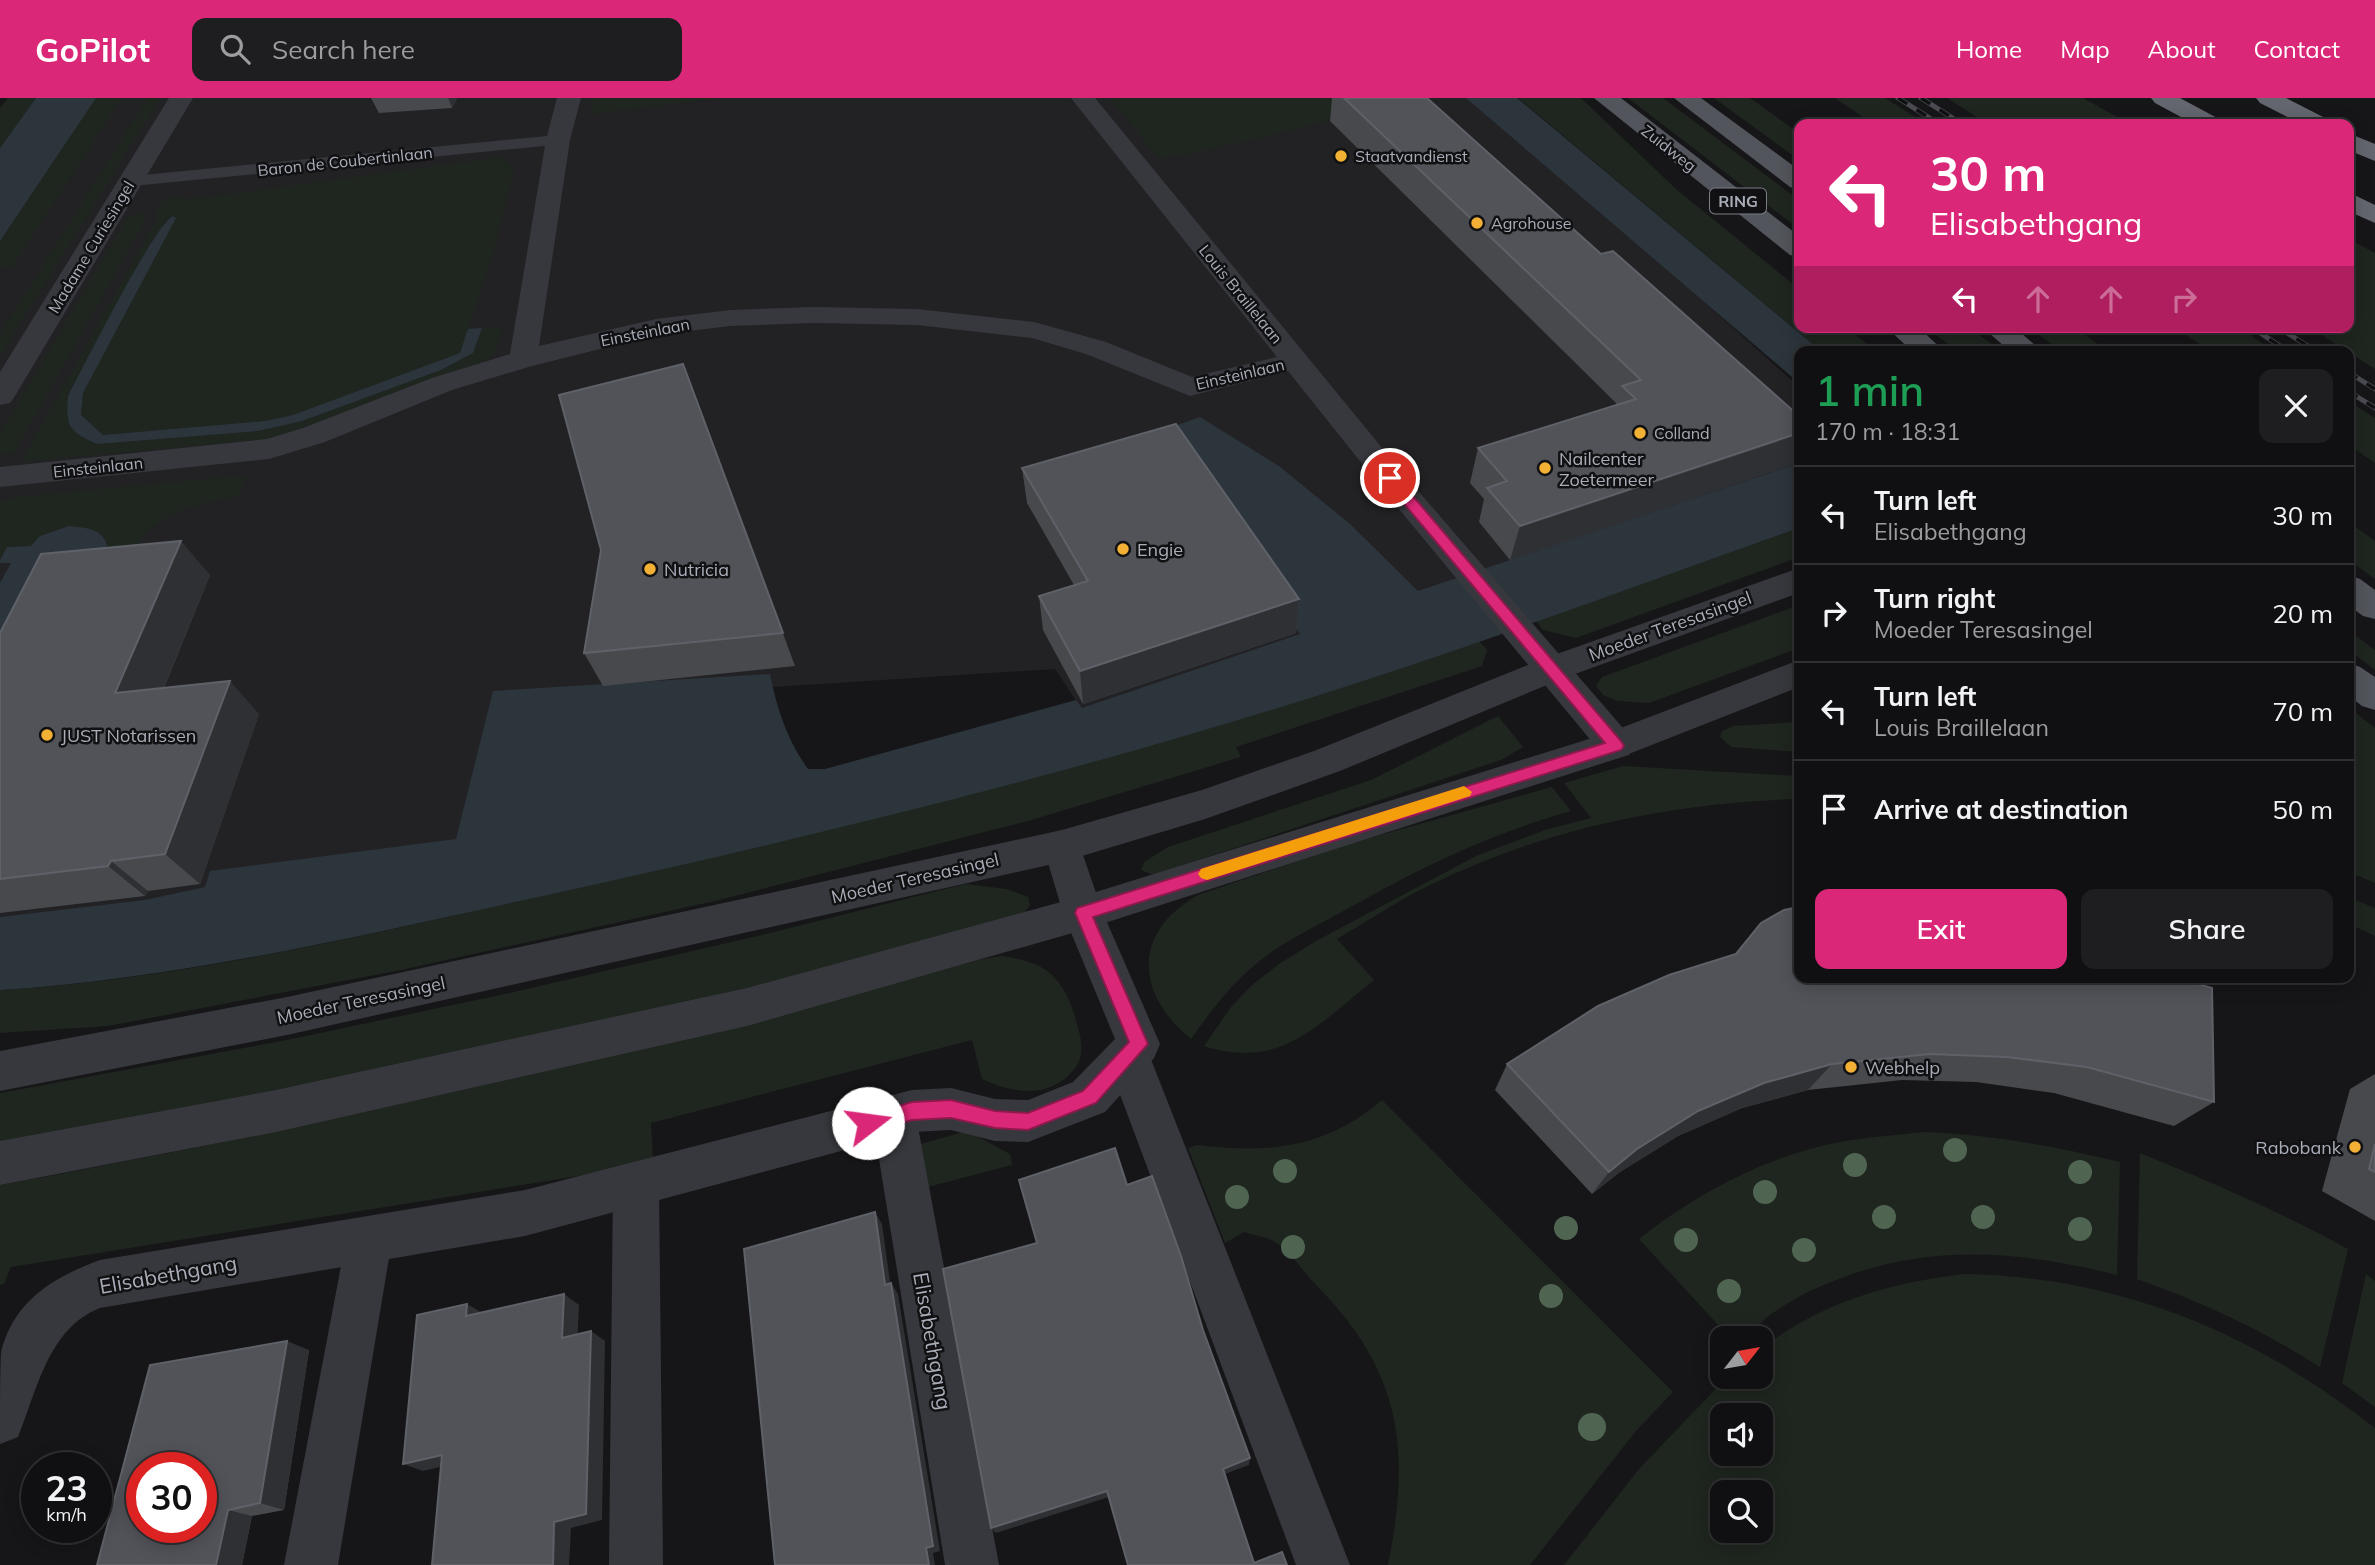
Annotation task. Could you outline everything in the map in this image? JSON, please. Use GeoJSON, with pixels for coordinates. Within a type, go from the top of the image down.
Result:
{"type":"FeatureCollection","features":[{"type":"Feature","properties":{"kind":"highway"},"geometry":{"type":"LineString","coordinates":[[2163,98],[2202,119]]}},
{"type":"Feature","properties":{"kind":"highway"},"geometry":{"type":"LineString","coordinates":[[2268,98],[2309,119]]}},
{"type":"Feature","properties":{"kind":"highway"},"geometry":{"type":"LineString","coordinates":[[2354,143],[2375,153]]}},
{"type":"Feature","properties":{"kind":"highway"},"geometry":{"type":"LineString","coordinates":[[2354,203],[2375,215]]}},
{"type":"Feature","properties":{"kind":"main road","name":"Zuidweg"},"geometry":{"type":"LineString","coordinates":[[1606,98],[1794,245]]}},
{"type":"Feature","properties":{"kind":"main road","name":"RING"},"geometry":{"type":"LineString","coordinates":[[1686,98],[1794,178]]}},
{"type":"Feature","properties":{"kind":"main road"},"geometry":{"type":"LineString","coordinates":[[1907,333],[1924,346]]}},
{"type":"Feature","properties":{"kind":"main road"},"geometry":{"type":"LineString","coordinates":[[2004,333],[2021,346]]}},
{"type":"Feature","properties":{"kind":"main road"},"geometry":{"type":"LineString","coordinates":[[2354,591],[2375,607]]}},
{"type":"Feature","properties":{"kind":"main road"},"geometry":{"type":"LineString","coordinates":[[2354,680],[2375,696]]}},
{"type":"Feature","properties":{"kind":"street","name":"Madame Curiesingel"},"geometry":{"type":"LineString","coordinates":[[0,396],[181,98]]}},
{"type":"Feature","properties":{"kind":"street"},"geometry":{"type":"LineString","coordinates":[[523,359],[558,140],[569,98]]}},
{"type":"Feature","properties":{"kind":"street","name":"Louis Braillelaan"},"geometry":{"type":"LineString","coordinates":[[1083,98],[1295,361],[1616,746]]}},
{"type":"Feature","properties":{"kind":"street","name":"Einsteinlaan"},"geometry":{"type":"LineString","coordinates":[[0,477],[269,449],[314,435],[442,384],[523,359],[656,327],[730,318],[815,315],[917,317],[1034,330],[1096,348],[1190,387],[1295,361]]}},
{"type":"Feature","properties":{"kind":"street","name":"Moeder Teresasingel"},"geometry":{"type":"LineString","coordinates":[[0,1071],[287,1017],[1062,846],[1205,804],[1315,765],[1491,696],[1546,662],[1794,582]]}},
{"type":"Feature","properties":{"kind":"street"},"geometry":{"type":"LineString","coordinates":[[0,1163],[276,1111],[747,1007],[1083,913],[1616,746],[1794,675]]}},
{"type":"Feature","properties":{"kind":"street"},"geometry":{"type":"LineString","coordinates":[[1062,846],[1083,913],[1139,1044],[1128,1057],[1323,1565]]}},
{"type":"Feature","properties":{"kind":"street","name":"Elisabethgang"},"geometry":{"type":"LineString","coordinates":[[0,1419],[25,1350],[45,1320],[70,1297],[100,1284],[524,1213],[912,1111],[951,1109],[995,1120],[1028,1121],[1089,1097],[1128,1057]]}},
{"type":"Feature","properties":{"kind":"street","name":"Elisabethgang"},"geometry":{"type":"LineString","coordinates":[[894,1116],[972,1565]]}},
{"type":"Feature","properties":{"kind":"street"},"geometry":{"type":"LineString","coordinates":[[636,1185],[636,1565]]}},
{"type":"Feature","properties":{"kind":"street"},"geometry":{"type":"LineString","coordinates":[[311,1565],[369,1240]]}},
{"type":"Feature","properties":{"kind":"lane","name":"Baron de Coubertinlaan"},"geometry":{"type":"LineString","coordinates":[[132,181],[558,140]]}},
{"type":"Feature","properties":{"kind":"shaded area"},"geometry":{"type":"Polygon","coordinates":[[[8,98],[36,98],[0,148],[0,108],[8,98]]]}},
{"type":"Feature","properties":{"kind":"shaded area"},"geometry":{"type":"Polygon","coordinates":[[[36,98],[96,98],[0,241],[0,148],[36,98]]]}},
{"type":"Feature","properties":{"kind":"shaded area"},"geometry":{"type":"Polygon","coordinates":[[[67,98],[1478,98],[1794,382],[1794,479],[1085,714],[1055,669],[508,704],[473,849],[207,895],[0,920],[0,192],[67,98]]]}},
{"type":"Feature","properties":{"kind":"shaded area"},"geometry":{"type":"Polygon","coordinates":[[[96,98],[122,98],[12,267],[0,268],[0,241],[96,98]]]}},
{"type":"Feature","properties":{"kind":"shaded area"},"geometry":{"type":"Polygon","coordinates":[[[148,98],[160,98],[0,356],[0,334],[148,98]]]}},
{"type":"Feature","properties":{"kind":"shaded area"},"geometry":{"type":"Polygon","coordinates":[[[594,98],[724,98],[590,114],[594,98]]]}},
{"type":"Feature","properties":{"kind":"shaded area"},"geometry":{"type":"Polygon","coordinates":[[[1111,98],[1425,98],[1190,154],[1157,158],[1111,98]]]}},
{"type":"Feature","properties":{"kind":"shaded area"},"geometry":{"type":"Polygon","coordinates":[[[1466,98],[1517,98],[1794,329],[1794,333],[1799,333],[1815,346],[1794,346],[1794,379],[1466,98]]]}},
{"type":"Feature","properties":{"kind":"shaded area"},"geometry":{"type":"Polygon","coordinates":[[[1518,98],[1581,98],[1676,189],[1794,285],[1794,329],[1518,98]]]}},
{"type":"Feature","properties":{"kind":"shaded area"},"geometry":{"type":"Polygon","coordinates":[[[1628,98],[1663,98],[1794,196],[1794,225],[1628,98]]]}},
{"type":"Feature","properties":{"kind":"shaded area"},"geometry":{"type":"Polygon","coordinates":[[[1714,98],[1750,98],[1794,129],[1794,156],[1714,98]]]}},
{"type":"Feature","properties":{"kind":"shaded area"},"geometry":{"type":"Polygon","coordinates":[[[1835,98],[1885,98],[1918,119],[1866,119],[1835,98]]]}},
{"type":"Feature","properties":{"kind":"shaded area"},"geometry":{"type":"Polygon","coordinates":[[[1947,98],[2083,98],[2121,119],[1980,119],[1947,98]]]}},
{"type":"Feature","properties":{"kind":"shaded area"},"geometry":{"type":"Polygon","coordinates":[[[501,157],[514,169],[494,249],[461,353],[293,415],[265,421],[103,435],[81,415],[83,393],[176,216],[168,218],[151,242],[68,395],[97,444],[258,431],[302,421],[441,370],[473,353],[482,328],[502,327],[495,352],[487,360],[277,438],[21,462],[157,219],[156,211],[163,200],[186,196],[186,200],[501,157]]]}},
{"type":"Feature","properties":{"kind":"shaded area"},"geometry":{"type":"Polygon","coordinates":[[[145,211],[145,221],[14,453],[0,454],[0,434],[128,217],[145,211]]]}},
{"type":"Feature","properties":{"kind":"shaded area"},"geometry":{"type":"Polygon","coordinates":[[[173,216],[176,218],[83,393],[81,415],[103,435],[265,421],[293,415],[460,353],[468,329],[482,328],[473,353],[441,370],[302,421],[258,431],[97,444],[71,427],[68,396],[135,270],[164,225],[173,216]]]}},
{"type":"Feature","properties":{"kind":"shaded area"},"geometry":{"type":"Polygon","coordinates":[[[2354,242],[2375,253],[2375,369],[2354,356],[2354,346],[2339,346],[2318,333],[2354,333],[2354,242]]]}},
{"type":"Feature","properties":{"kind":"shaded area"},"geometry":{"type":"Polygon","coordinates":[[[1799,333],[1853,333],[1870,346],[1815,346],[1799,333]]]}},
{"type":"Feature","properties":{"kind":"shaded area"},"geometry":{"type":"Polygon","coordinates":[[[1934,333],[1977,333],[1994,346],[1950,346],[1934,333]]]}},
{"type":"Feature","properties":{"kind":"shaded area"},"geometry":{"type":"Polygon","coordinates":[[[2037,333],[2082,333],[2101,346],[2054,346],[2037,333]]]}},
{"type":"Feature","properties":{"kind":"shaded area"},"geometry":{"type":"Polygon","coordinates":[[[2183,333],[2247,333],[2266,346],[2202,346],[2183,333]]]}},
{"type":"Feature","properties":{"kind":"shaded area"},"geometry":{"type":"Polygon","coordinates":[[[2354,405],[2375,418],[2375,463],[2354,448],[2354,405]]]}},
{"type":"Feature","properties":{"kind":"shaded area"},"geometry":{"type":"Polygon","coordinates":[[[1200,417],[1279,466],[1350,524],[1418,591],[1794,465],[1794,530],[1366,680],[1163,742],[958,798],[647,873],[341,940],[136,976],[0,990],[0,917],[145,900],[205,887],[210,871],[456,839],[493,691],[770,674],[776,700],[794,747],[808,769],[825,769],[1076,700],[1082,708],[1300,634],[1158,432],[1200,417]]]}},
{"type":"Feature","properties":{"kind":"shaded area"},"geometry":{"type":"Polygon","coordinates":[[[247,475],[239,496],[188,508],[154,526],[136,546],[118,584],[96,531],[68,526],[54,530],[31,546],[8,547],[0,560],[0,501],[16,497],[247,475]]]}},
{"type":"Feature","properties":{"kind":"shaded area"},"geometry":{"type":"Polygon","coordinates":[[[69,526],[97,532],[107,545],[86,587],[0,736],[0,583],[11,563],[0,563],[0,560],[7,547],[31,546],[40,536],[69,526]]]}},
{"type":"Feature","properties":{"kind":"shaded area"},"geometry":{"type":"Polygon","coordinates":[[[2354,526],[2375,541],[2375,579],[2354,564],[2354,526]]]}},
{"type":"Feature","properties":{"kind":"shaded area"},"geometry":{"type":"Polygon","coordinates":[[[1794,530],[1794,559],[1576,638],[1543,630],[1536,621],[1794,530]]]}},
{"type":"Feature","properties":{"kind":"shaded area"},"geometry":{"type":"Polygon","coordinates":[[[1794,607],[1794,650],[1649,703],[1617,701],[1603,695],[1596,686],[1602,677],[1794,607]]]}},
{"type":"Feature","properties":{"kind":"shaded area"},"geometry":{"type":"Polygon","coordinates":[[[2354,634],[2375,650],[2375,670],[2354,654],[2354,634]]]}},
{"type":"Feature","properties":{"kind":"shaded area"},"geometry":{"type":"Polygon","coordinates":[[[1479,641],[1487,650],[1482,666],[1236,747],[1241,757],[1028,821],[715,901],[401,970],[108,1026],[0,1033],[0,990],[138,976],[276,953],[668,868],[902,811],[1134,749],[1365,679],[1479,641]]]}},
{"type":"Feature","properties":{"kind":"shaded area"},"geometry":{"type":"Polygon","coordinates":[[[2354,712],[2375,728],[2375,883],[2354,874],[2354,712]]]}},
{"type":"Feature","properties":{"kind":"shaded area"},"geometry":{"type":"Polygon","coordinates":[[[1498,716],[1523,747],[1501,760],[1153,875],[1141,870],[1144,862],[1168,847],[1371,780],[1498,716]]]}},
{"type":"Feature","properties":{"kind":"shaded area"},"geometry":{"type":"Polygon","coordinates":[[[1794,722],[1794,752],[1731,747],[1720,737],[1722,731],[1733,726],[1794,722]]]}},
{"type":"Feature","properties":{"kind":"shaded area"},"geometry":{"type":"Polygon","coordinates":[[[1623,766],[1794,776],[1794,799],[1701,806],[1604,824],[1510,851],[1465,869],[1409,896],[1337,939],[1374,980],[1316,1027],[1277,1048],[1255,1052],[1231,1052],[1204,1046],[1231,1007],[1252,985],[1316,941],[1476,856],[1545,830],[1591,818],[1564,783],[1623,766]]]}},
{"type":"Feature","properties":{"kind":"shaded area"},"geometry":{"type":"Polygon","coordinates":[[[1552,787],[1571,811],[1509,831],[1452,855],[1396,882],[1286,943],[1238,980],[1191,1039],[1159,1003],[1151,983],[1149,964],[1152,945],[1161,927],[1176,910],[1198,895],[1348,844],[1552,787]]]}},
{"type":"Feature","properties":{"kind":"shaded area"},"geometry":{"type":"Polygon","coordinates":[[[965,884],[1007,889],[1028,897],[1030,905],[1024,914],[772,982],[624,1018],[0,1148],[0,1093],[287,1040],[500,995],[762,935],[965,884]]]}},
{"type":"Feature","properties":{"kind":"shaded area"},"geometry":{"type":"Polygon","coordinates":[[[2354,899],[2375,908],[2375,936],[2354,926],[2354,899]]]}},
{"type":"Feature","properties":{"kind":"shaded area"},"geometry":{"type":"Polygon","coordinates":[[[1002,956],[1030,962],[1046,970],[1062,987],[1073,1009],[1081,1040],[1080,1057],[1068,1076],[1048,1088],[1015,1090],[982,1079],[972,1040],[651,1123],[653,1160],[622,1169],[11,1267],[4,1284],[0,1285],[0,1185],[248,1137],[494,1083],[1002,956]]]}},
{"type":"Feature","properties":{"kind":"shaded area"},"geometry":{"type":"Polygon","coordinates":[[[1382,1100],[1673,1392],[1636,1431],[1530,1565],[1388,1565],[1399,1484],[1393,1414],[1383,1381],[1367,1349],[1345,1317],[1281,1246],[1244,1232],[1225,1243],[1188,1148],[1197,1145],[1249,1149],[1296,1144],[1339,1129],[1382,1100]]]}},
{"type":"Feature","properties":{"kind":"shaded area"},"geometry":{"type":"Polygon","coordinates":[[[967,1131],[1010,1154],[1012,1165],[924,1188],[917,1145],[967,1131]]]}},
{"type":"Feature","properties":{"kind":"shaded area"},"geometry":{"type":"Polygon","coordinates":[[[1925,1132],[1976,1136],[2023,1142],[2120,1162],[2117,1275],[2037,1259],[1999,1255],[1923,1258],[1886,1264],[1808,1292],[1771,1314],[1758,1326],[1719,1326],[1639,1239],[1684,1207],[1734,1178],[1786,1156],[1872,1137],[1925,1132]]]}},
{"type":"Feature","properties":{"kind":"shaded area"},"geometry":{"type":"Polygon","coordinates":[[[2140,1153],[2246,1198],[2348,1249],[2320,1367],[2231,1318],[2137,1279],[2140,1153]]]}},
{"type":"Feature","properties":{"kind":"shaded area"},"geometry":{"type":"Polygon","coordinates":[[[1964,1274],[2077,1286],[2182,1316],[2281,1364],[2329,1394],[2375,1428],[2375,1565],[1564,1565],[1639,1469],[1715,1390],[1773,1390],[1773,1341],[1832,1307],[1883,1289],[1964,1274]]]}},
{"type":"Feature","properties":{"kind":"shaded area"},"geometry":{"type":"Polygon","coordinates":[[[2366,1274],[2375,1281],[2375,1407],[2342,1383],[2366,1274]]]}},
{"type":"Feature","properties":{"kind":"building"},"geometry":{"type":"Polygon","coordinates":[[[1344,98],[1427,98],[1601,254],[1613,251],[1794,412],[1794,435],[1520,526],[1487,488],[1507,481],[1478,448],[1636,399],[1622,386],[1641,380],[1344,98]]]}},
{"type":"Feature","properties":{"kind":"building"},"geometry":{"type":"Polygon","coordinates":[[[683,364],[783,633],[584,653],[601,550],[559,395],[683,364]]]}},
{"type":"Feature","properties":{"kind":"building"},"geometry":{"type":"Polygon","coordinates":[[[1176,424],[1299,599],[1080,671],[1039,596],[1088,581],[1022,468],[1176,424]]]}},
{"type":"Feature","properties":{"kind":"building"},"geometry":{"type":"Polygon","coordinates":[[[181,541],[115,693],[230,681],[165,854],[111,861],[108,866],[0,879],[0,633],[41,554],[181,541]]]}},
{"type":"Feature","properties":{"kind":"building","name":"Webhelp"},"geometry":{"type":"Polygon","coordinates":[[[1794,908],[1794,983],[2194,983],[2212,988],[2214,1102],[2087,1067],[2007,1057],[1930,1054],[1832,1064],[1764,1083],[1698,1111],[1637,1149],[1609,1172],[1507,1064],[1598,1006],[1669,975],[1736,954],[1761,923],[1784,910],[1794,908]]]}},
{"type":"Feature","properties":{"kind":"building"},"geometry":{"type":"Polygon","coordinates":[[[2375,1144],[2375,1172],[2369,1169],[2375,1144]]]}},
{"type":"Feature","properties":{"kind":"building"},"geometry":{"type":"Polygon","coordinates":[[[1115,1148],[1127,1185],[1152,1176],[1181,1256],[1203,1330],[1250,1458],[1223,1469],[1254,1563],[1282,1552],[1287,1565],[1128,1565],[1107,1491],[991,1528],[943,1269],[1037,1243],[1019,1180],[1115,1148]]]}},
{"type":"Feature","properties":{"kind":"building"},"geometry":{"type":"Polygon","coordinates":[[[875,1212],[885,1285],[891,1283],[933,1546],[926,1548],[929,1565],[775,1565],[744,1249],[875,1212]]]}},
{"type":"Feature","properties":{"kind":"building"},"geometry":{"type":"Polygon","coordinates":[[[564,1294],[562,1338],[591,1331],[586,1514],[554,1522],[553,1565],[432,1565],[442,1455],[403,1464],[417,1315],[467,1304],[466,1316],[564,1294]]]}},
{"type":"Feature","properties":{"kind":"building"},"geometry":{"type":"Polygon","coordinates":[[[287,1341],[260,1503],[228,1510],[216,1565],[97,1565],[103,1543],[112,1543],[112,1508],[126,1456],[126,1543],[217,1543],[217,1452],[127,1452],[150,1365],[287,1341]]]}},
{"type":"Feature","properties":{"kind":"railway"},"geometry":{"type":"LineString","coordinates":[[1898,98],[1931,119]]}},
{"type":"Feature","properties":{"kind":"railway"},"geometry":{"type":"LineString","coordinates":[[1921,98],[1954,119]]}},
{"type":"Feature","properties":{"kind":"railway"},"geometry":{"type":"LineString","coordinates":[[2260,333],[2280,346]]}},
{"type":"Feature","properties":{"kind":"railway"},"geometry":{"type":"LineString","coordinates":[[2287,333],[2308,346]]}},
{"type":"Feature","properties":{"kind":"railway"},"geometry":{"type":"LineString","coordinates":[[2354,376],[2375,389]]}},
{"type":"Feature","properties":{"kind":"railway"},"geometry":{"type":"LineString","coordinates":[[2354,395],[2375,408]]}},
{"type":"Feature","properties":{"kind":"slow traffic"},"geometry":{"type":"LineString","coordinates":[[1207,874],[1464,792]]}},
{"type":"Feature","properties":{"kind":"place","name":"Staatvandienst"},"geometry":{"type":"Point","coordinates":[1341,156]}},
{"type":"Feature","properties":{"kind":"place","name":"Agrohouse"},"geometry":{"type":"Point","coordinates":[1477,223]}},
{"type":"Feature","properties":{"kind":"place","name":"Colland"},"geometry":{"type":"Point","coordinates":[1640,433]}},
{"type":"Feature","properties":{"kind":"place","name":"Nailcenter Zoetermeer"},"geometry":{"type":"Point","coordinates":[1545,468]}},
{"type":"Feature","properties":{"kind":"place","name":"Engie"},"geometry":{"type":"Point","coordinates":[1123,549]}},
{"type":"Feature","properties":{"kind":"place","name":"Nutricia"},"geometry":{"type":"Point","coordinates":[650,569]}},
{"type":"Feature","properties":{"kind":"place","name":"JUST Notarissen"},"geometry":{"type":"Point","coordinates":[47,735]}},
{"type":"Feature","properties":{"kind":"place","name":"Webhelp"},"geometry":{"type":"Point","coordinates":[1851,1067]}},
{"type":"Feature","properties":{"kind":"place","name":"Rabobank"},"geometry":{"type":"Point","coordinates":[2355,1147]}},
{"type":"Feature","properties":{"kind":"route"},"geometry":{"type":"LineString","coordinates":[[868,1123],[912,1111],[951,1109],[995,1120],[1028,1121],[1089,1097],[1139,1044],[1083,913],[1519,774],[1616,746],[1390,478]]}}]}
